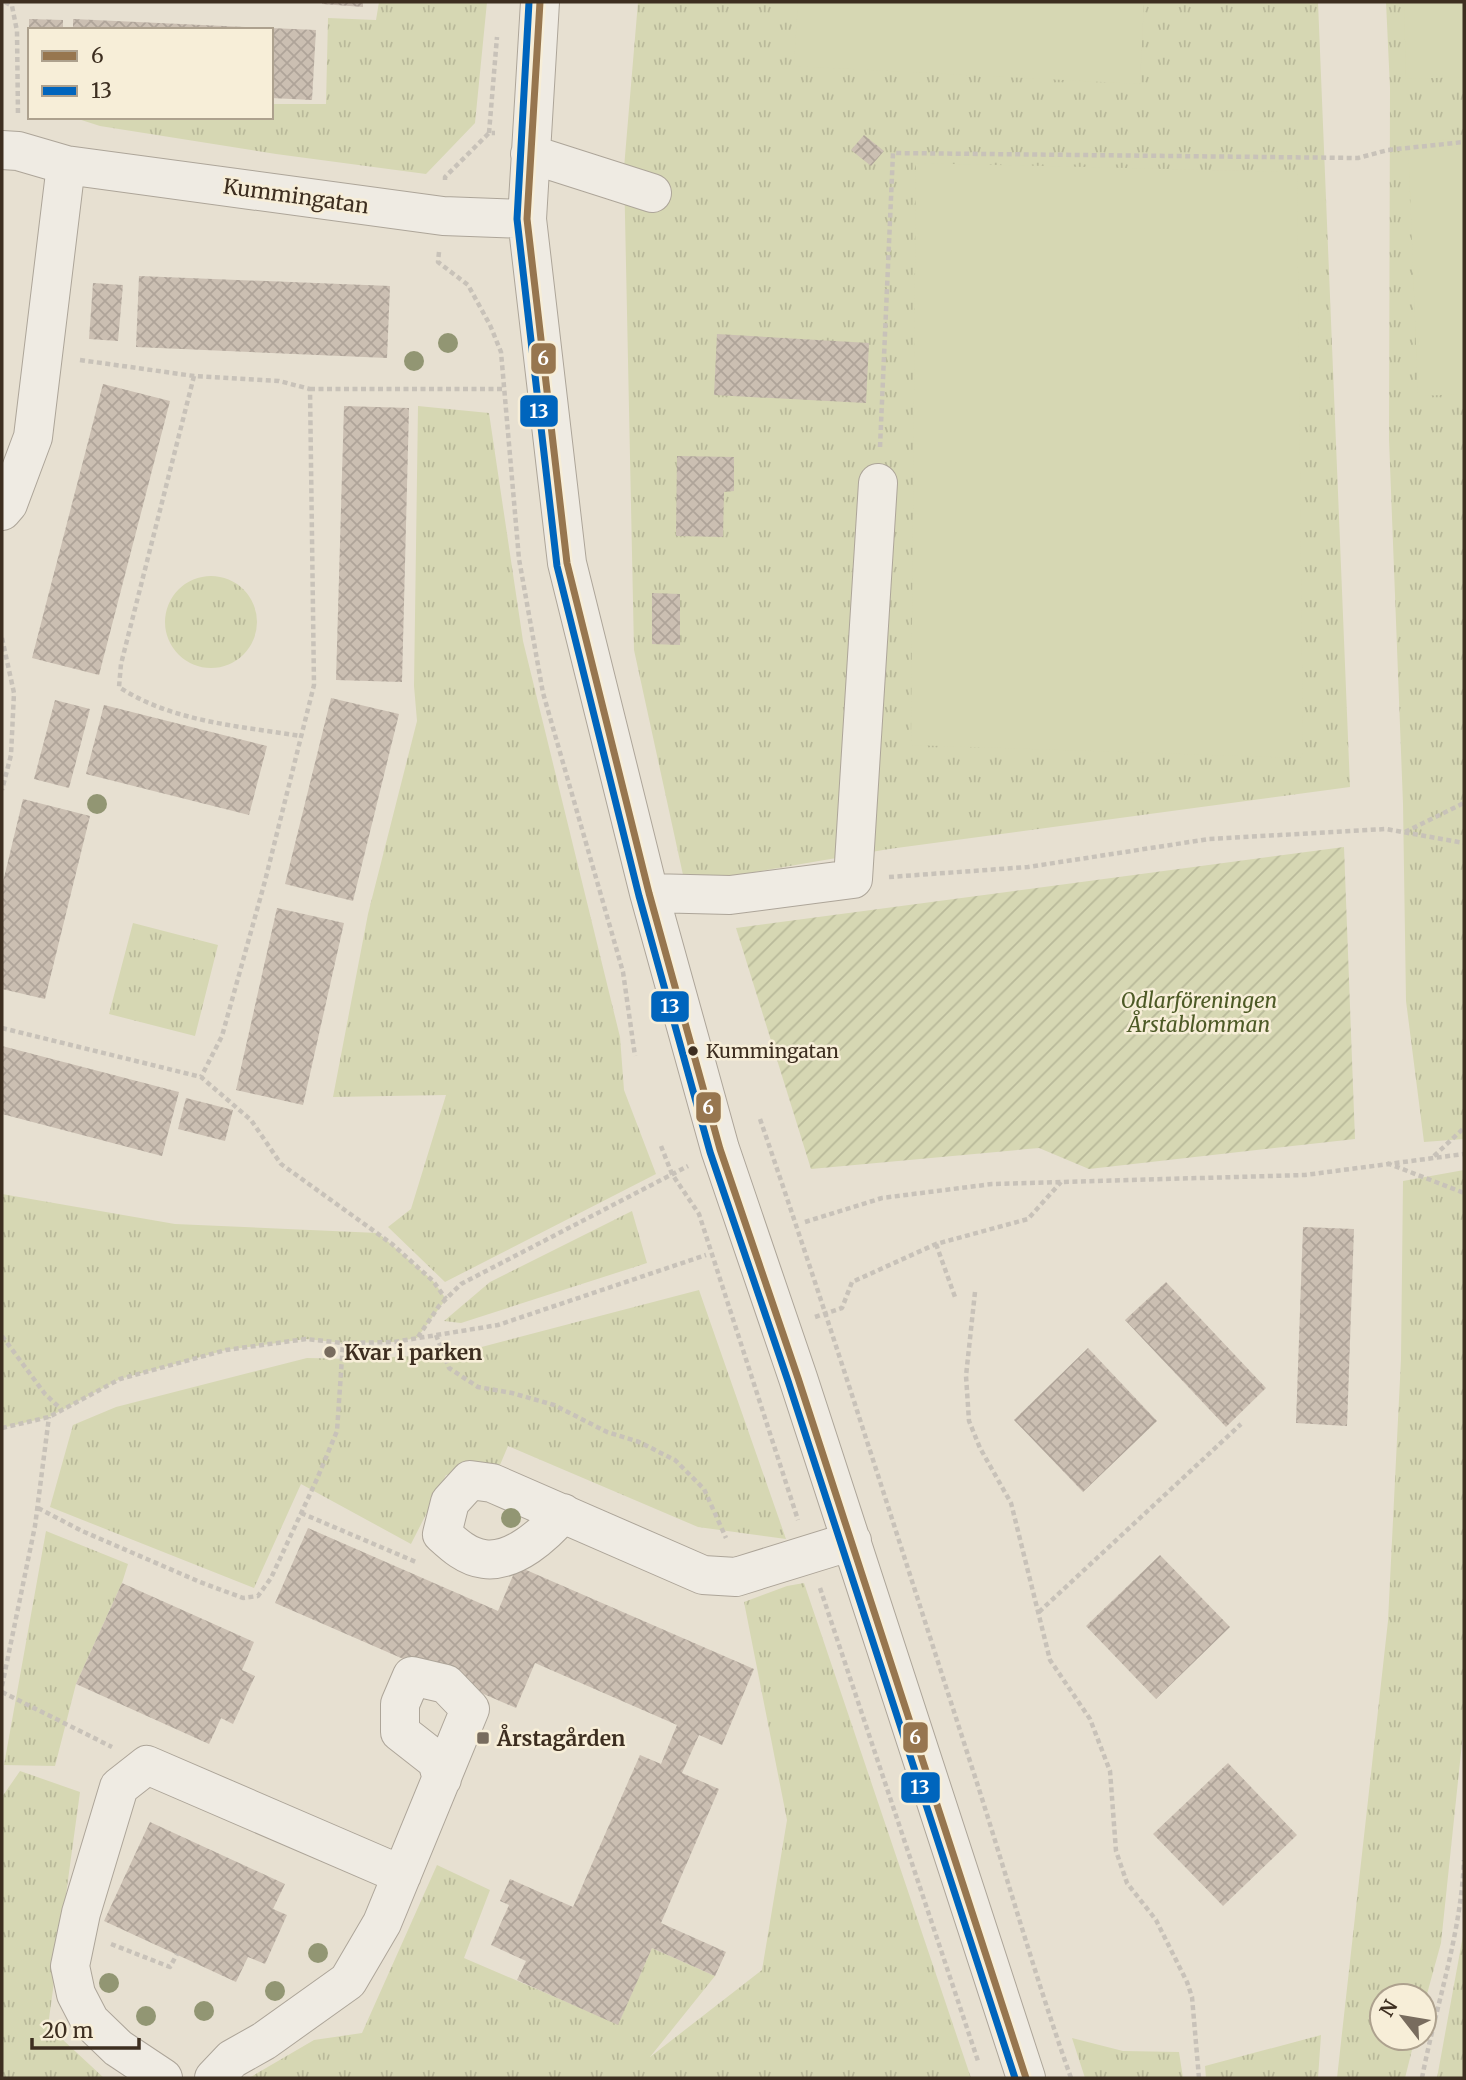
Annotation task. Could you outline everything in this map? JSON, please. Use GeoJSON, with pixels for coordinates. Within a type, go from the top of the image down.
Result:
{"type":"FeatureCollection","features":[{"type":"Feature","properties":{"kind":"street"},"geometry":{"type":"LineString","coordinates":[[540,2],[527,219],[567,563],[649,893],[720,1149],[852,1541],[1027,2078]]}},
{"type":"Feature","properties":{"kind":"street","name":"Kummingatan"},"geometry":{"type":"LineString","coordinates":[[10,150],[66,165],[443,216],[527,219]]}},
{"type":"Feature","properties":{"kind":"street"},"geometry":{"type":"LineString","coordinates":[[530,154],[652,193]]}},
{"type":"Feature","properties":{"kind":"street"},"geometry":{"type":"LineString","coordinates":[[2,511],[8,504],[33,438],[66,165]]}},
{"type":"Feature","properties":{"kind":"street"},"geometry":{"type":"LineString","coordinates":[[649,893],[730,895],[853,879],[878,483]]}},
{"type":"Feature","properties":{"kind":"street"},"geometry":{"type":"LineString","coordinates":[[563,1513],[703,1575],[736,1577],[852,1541]]}},
{"type":"Feature","properties":{"kind":"street"},"geometry":{"type":"LineString","coordinates":[[163,2078],[118,2048],[90,2021],[76,1994],[70,1966],[77,1931],[119,1787],[147,1765],[402,1875]]}},
{"type":"Feature","properties":{"kind":"street"},"geometry":{"type":"LineString","coordinates":[[214,2078],[232,2059],[264,2041],[348,1981],[382,1923],[442,1779]]}},
{"type":"Feature","properties":{"kind":"path"},"geometry":{"type":"LineString","coordinates":[[5,2],[12,6],[17,31],[10,150]]}},
{"type":"Feature","properties":{"kind":"path"},"geometry":{"type":"LineString","coordinates":[[488,133],[498,28]]}},
{"type":"Feature","properties":{"kind":"path"},"geometry":{"type":"LineString","coordinates":[[878,483],[893,153],[1358,158],[1388,150],[1464,142]]}},
{"type":"Feature","properties":{"kind":"path"},"geometry":{"type":"LineString","coordinates":[[43,355],[194,376],[279,381],[310,389],[504,389]]}},
{"type":"Feature","properties":{"kind":"path"},"geometry":{"type":"LineString","coordinates":[[194,376],[121,664],[120,687],[139,700],[163,710],[300,736]]}},
{"type":"Feature","properties":{"kind":"path"},"geometry":{"type":"LineString","coordinates":[[201,1077],[222,1036],[265,881],[314,685],[310,389]]}},
{"type":"Feature","properties":{"kind":"path"},"geometry":{"type":"LineString","coordinates":[[2,638],[14,693],[11,755],[2,790]]}},
{"type":"Feature","properties":{"kind":"path"},"geometry":{"type":"LineString","coordinates":[[1405,832],[1464,803]]}},
{"type":"Feature","properties":{"kind":"path"},"geometry":{"type":"LineString","coordinates":[[853,879],[1028,867],[1209,839],[1386,829],[1464,843]]}},
{"type":"Feature","properties":{"kind":"path"},"geometry":{"type":"LineString","coordinates":[[2,1028],[201,1077],[251,1120],[262,1140],[281,1164],[392,1244],[433,1281],[446,1299]]}},
{"type":"Feature","properties":{"kind":"path"},"geometry":{"type":"LineString","coordinates":[[760,1119],[827,1313],[979,1789],[1038,1986],[1070,2078]]}},
{"type":"Feature","properties":{"kind":"path"},"geometry":{"type":"LineString","coordinates":[[1433,1157],[1464,1128]]}},
{"type":"Feature","properties":{"kind":"path"},"geometry":{"type":"LineString","coordinates":[[660,1146],[673,1174],[699,1214],[979,2065]]}},
{"type":"Feature","properties":{"kind":"path"},"geometry":{"type":"LineString","coordinates":[[417,1338],[446,1299],[461,1284],[720,1149]]}},
{"type":"Feature","properties":{"kind":"path"},"geometry":{"type":"LineString","coordinates":[[805,1222],[882,1198],[992,1184],[1305,1175],[1464,1154]]}},
{"type":"Feature","properties":{"kind":"path"},"geometry":{"type":"LineString","coordinates":[[1387,1163],[1464,1193]]}},
{"type":"Feature","properties":{"kind":"path"},"geometry":{"type":"LineString","coordinates":[[740,1342],[842,1308],[852,1282],[936,1244],[1028,1219],[1061,1182]]}},
{"type":"Feature","properties":{"kind":"path"},"geometry":{"type":"LineString","coordinates":[[936,1244],[955,1297]]}},
{"type":"Feature","properties":{"kind":"path"},"geometry":{"type":"LineString","coordinates":[[2,1428],[50,1417],[120,1379],[226,1350],[306,1339],[343,1343],[394,1342],[498,1325],[706,1255]]}},
{"type":"Feature","properties":{"kind":"path"},"geometry":{"type":"LineString","coordinates":[[975,1293],[966,1376],[969,1421],[980,1448],[1011,1503],[1050,1660],[1090,1719],[1110,1771],[1116,1851],[1126,1883],[1156,1920],[1187,1982],[1192,1997],[1199,2078]]}},
{"type":"Feature","properties":{"kind":"path"},"geometry":{"type":"LineString","coordinates":[[436,1335],[449,1368],[478,1387],[554,1405],[607,1432],[639,1442],[675,1460],[704,1489],[724,1529],[736,1577]]}},
{"type":"Feature","properties":{"kind":"path"},"geometry":{"type":"LineString","coordinates":[[2,1336],[45,1394],[62,1410]]}},
{"type":"Feature","properties":{"kind":"path"},"geometry":{"type":"LineString","coordinates":[[37,1508],[82,1531],[200,1582],[243,1598],[258,1596],[271,1578],[337,1431],[343,1343]]}},
{"type":"Feature","properties":{"kind":"path"},"geometry":{"type":"LineString","coordinates":[[2,1686],[37,1508],[50,1417]]}},
{"type":"Feature","properties":{"kind":"path"},"geometry":{"type":"LineString","coordinates":[[1039,1612],[1241,1424]]}},
{"type":"Feature","properties":{"kind":"path"},"geometry":{"type":"LineString","coordinates":[[301,1513],[421,1563]]}},
{"type":"Feature","properties":{"kind":"path"},"geometry":{"type":"LineString","coordinates":[[2,1692],[147,1765]]}},
{"type":"Feature","properties":{"kind":"path"},"geometry":{"type":"LineString","coordinates":[[1422,2078],[1451,1960],[1464,1860]]}},
{"type":"Feature","properties":{"kind":"path"},"geometry":{"type":"LineString","coordinates":[[77,1931],[170,1967],[177,1954]]}},
{"type":"Feature","properties":{"kind":"green space"},"geometry":{"type":"Polygon","coordinates":[[[379,2],[487,2],[475,123],[426,174],[276,154],[100,126],[78,119],[273,119],[273,104],[326,104],[328,18],[376,20],[379,2]]]}},
{"type":"Feature","properties":{"kind":"green space"},"geometry":{"type":"Polygon","coordinates":[[[638,2],[1318,2],[1350,787],[889,849],[685,884],[634,650],[624,168],[638,2]]]}},
{"type":"Feature","properties":{"kind":"green space"},"geometry":{"type":"Polygon","coordinates":[[[798,2],[1144,2],[1140,84],[794,66],[798,2]]]}},
{"type":"Feature","properties":{"kind":"green space"},"geometry":{"type":"Polygon","coordinates":[[[1386,2],[1464,2],[1464,1139],[1424,1142],[1406,1001],[1403,804],[1389,439],[1390,88],[1386,2]]]}},
{"type":"Feature","properties":{"kind":"green space"},"geometry":{"type":"Polygon","coordinates":[[[1404,2],[1464,2],[1464,77],[1406,79],[1404,2]]]}},
{"type":"Feature","properties":{"kind":"green space"},"geometry":{"type":"Polygon","coordinates":[[[1464,139],[1464,394],[1418,396],[1408,141],[1464,139]]]}},
{"type":"Feature","properties":{"kind":"green space"},"geometry":{"type":"Polygon","coordinates":[[[916,163],[1297,172],[1303,758],[911,745],[916,163]]]}},
{"type":"Feature","properties":{"kind":"green space"},"geometry":{"type":"Polygon","coordinates":[[[418,406],[489,413],[523,641],[620,1037],[624,1090],[656,1174],[445,1282],[388,1227],[411,1209],[446,1095],[333,1097],[368,914],[417,721],[414,686],[418,406]]]}},
{"type":"Feature","properties":{"kind":"green space"},"geometry":{"type":"Polygon","coordinates":[[[211,576],[229,580],[243,590],[253,604],[257,622],[253,640],[243,654],[229,664],[211,668],[193,664],[179,654],[169,640],[165,622],[169,604],[179,590],[193,580],[211,576]]]}},
{"type":"Feature","properties":{"kind":"green space","name":"Odlarföreningen Årstablomman"},"geometry":{"type":"Polygon","coordinates":[[[1344,847],[1355,1139],[1089,1169],[1039,1148],[811,1169],[736,928],[1344,847]]]}},
{"type":"Feature","properties":{"kind":"green space"},"geometry":{"type":"Polygon","coordinates":[[[133,923],[218,945],[195,1036],[109,1014],[133,923]]]}},
{"type":"Feature","properties":{"kind":"green space"},"geometry":{"type":"Polygon","coordinates":[[[1464,1170],[1464,1724],[1441,1943],[1430,1982],[1368,1982],[1368,2052],[1412,2052],[1405,2078],[1337,2078],[1388,1621],[1401,1359],[1403,1181],[1464,1170]]]}},
{"type":"Feature","properties":{"kind":"green space"},"geometry":{"type":"Polygon","coordinates":[[[2,1194],[175,1224],[378,1233],[433,1281],[446,1299],[417,1338],[394,1342],[343,1343],[306,1339],[226,1350],[120,1379],[49,1417],[2,1428],[2,1194]]]}},
{"type":"Feature","properties":{"kind":"green space"},"geometry":{"type":"Polygon","coordinates":[[[632,1211],[647,1263],[461,1323],[444,1321],[490,1282],[632,1211]]]}},
{"type":"Feature","properties":{"kind":"green space"},"geometry":{"type":"Polygon","coordinates":[[[699,1290],[786,1539],[698,1527],[508,1446],[497,1472],[446,1475],[411,1544],[301,1484],[254,1588],[50,1507],[73,1425],[116,1407],[307,1358],[353,1359],[455,1354],[699,1290]]]}},
{"type":"Feature","properties":{"kind":"green space"},"geometry":{"type":"Polygon","coordinates":[[[46,1531],[128,1564],[76,1684],[55,1766],[4,1765],[46,1531]]]}},
{"type":"Feature","properties":{"kind":"green space"},"geometry":{"type":"Polygon","coordinates":[[[804,1583],[971,2078],[249,2078],[314,2040],[362,2033],[437,1865],[490,1890],[464,1958],[618,2024],[652,1948],[715,1976],[650,2057],[762,1970],[787,1820],[744,1602],[787,1586],[804,1583]]]}},
{"type":"Feature","properties":{"kind":"green space"},"geometry":{"type":"Polygon","coordinates":[[[20,1771],[80,1792],[48,2026],[104,2078],[2,2078],[2,1797],[20,1771]]]}},
{"type":"Feature","properties":{"kind":"green space"},"geometry":{"type":"Polygon","coordinates":[[[1464,1930],[1464,2078],[1437,2078],[1464,1930]]]}},
{"type":"Feature","properties":{"kind":"green space"},"geometry":{"type":"Polygon","coordinates":[[[1321,2035],[1318,2078],[1206,2078],[1205,2066],[1321,2035]]]}},
{"type":"Feature","properties":{"kind":"green space"},"geometry":{"type":"Polygon","coordinates":[[[1072,2038],[1123,2051],[1179,2052],[1183,2078],[1085,2078],[1072,2038]]]}},
{"type":"Feature","properties":{"kind":"building"},"geometry":{"type":"Polygon","coordinates":[[[363,2],[363,7],[322,4],[363,2]]]}},
{"type":"Feature","properties":{"kind":"building"},"geometry":{"type":"Polygon","coordinates":[[[29,19],[63,20],[63,28],[29,28],[29,19]]]}},
{"type":"Feature","properties":{"kind":"building"},"geometry":{"type":"Polygon","coordinates":[[[73,19],[266,28],[73,28],[73,19]]]}},
{"type":"Feature","properties":{"kind":"building"},"geometry":{"type":"Polygon","coordinates":[[[273,28],[316,30],[312,100],[273,98],[273,28]]]}},
{"type":"Feature","properties":{"kind":"building"},"geometry":{"type":"Polygon","coordinates":[[[864,135],[884,151],[871,166],[851,150],[864,135]]]}},
{"type":"Feature","properties":{"kind":"building"},"geometry":{"type":"Polygon","coordinates":[[[139,276],[390,286],[387,358],[136,347],[139,276]]]}},
{"type":"Feature","properties":{"kind":"building"},"geometry":{"type":"Polygon","coordinates":[[[93,283],[123,285],[118,341],[89,339],[93,283]]]}},
{"type":"Feature","properties":{"kind":"building"},"geometry":{"type":"Polygon","coordinates":[[[717,334],[869,343],[866,403],[714,395],[717,334]]]}},
{"type":"Feature","properties":{"kind":"building"},"geometry":{"type":"Polygon","coordinates":[[[103,384],[170,401],[99,675],[32,658],[103,384]]]}},
{"type":"Feature","properties":{"kind":"building"},"geometry":{"type":"Polygon","coordinates":[[[344,406],[409,408],[402,682],[336,680],[344,406]]]}},
{"type":"Feature","properties":{"kind":"building"},"geometry":{"type":"Polygon","coordinates":[[[677,456],[734,457],[734,491],[724,492],[723,537],[676,536],[677,456]]]}},
{"type":"Feature","properties":{"kind":"building"},"geometry":{"type":"Polygon","coordinates":[[[652,593],[680,594],[680,645],[652,644],[652,593]]]}},
{"type":"Feature","properties":{"kind":"building"},"geometry":{"type":"Polygon","coordinates":[[[331,698],[399,714],[353,901],[285,884],[331,698]]]}},
{"type":"Feature","properties":{"kind":"building"},"geometry":{"type":"Polygon","coordinates":[[[55,700],[90,709],[69,788],[34,779],[55,700]]]}},
{"type":"Feature","properties":{"kind":"building"},"geometry":{"type":"Polygon","coordinates":[[[104,705],[267,746],[249,815],[86,774],[104,705]]]}},
{"type":"Feature","properties":{"kind":"building"},"geometry":{"type":"Polygon","coordinates":[[[23,799],[90,816],[45,999],[2,989],[2,886],[23,799]]]}},
{"type":"Feature","properties":{"kind":"building"},"geometry":{"type":"Polygon","coordinates":[[[277,908],[344,923],[303,1105],[236,1090],[277,908]]]}},
{"type":"Feature","properties":{"kind":"building"},"geometry":{"type":"Polygon","coordinates":[[[2,1046],[179,1092],[162,1156],[2,1114],[2,1046]]]}},
{"type":"Feature","properties":{"kind":"building"},"geometry":{"type":"Polygon","coordinates":[[[186,1098],[233,1110],[225,1141],[178,1129],[186,1098]]]}},
{"type":"Feature","properties":{"kind":"building"},"geometry":{"type":"Polygon","coordinates":[[[1303,1227],[1354,1229],[1347,1426],[1296,1423],[1303,1227]]]}},
{"type":"Feature","properties":{"kind":"building"},"geometry":{"type":"Polygon","coordinates":[[[1166,1282],[1266,1388],[1226,1427],[1125,1320],[1166,1282]]]}},
{"type":"Feature","properties":{"kind":"building"},"geometry":{"type":"Polygon","coordinates":[[[1088,1348],[1157,1421],[1083,1492],[1014,1420],[1088,1348]]]}},
{"type":"Feature","properties":{"kind":"building"},"geometry":{"type":"Polygon","coordinates":[[[308,1528],[498,1611],[517,1566],[754,1669],[722,1745],[699,1735],[682,1773],[719,1789],[661,1923],[726,1952],[715,1976],[652,1948],[618,2025],[517,1980],[526,1961],[491,1945],[509,1905],[500,1901],[510,1879],[573,1907],[640,1755],[661,1764],[677,1725],[535,1663],[516,1708],[275,1603],[308,1528]]]}},
{"type":"Feature","properties":{"kind":"building"},"geometry":{"type":"Polygon","coordinates":[[[1160,1555],[1230,1627],[1156,1699],[1086,1626],[1160,1555]]]}},
{"type":"Feature","properties":{"kind":"building"},"geometry":{"type":"Polygon","coordinates":[[[122,1583],[254,1642],[242,1670],[255,1676],[233,1724],[221,1718],[209,1744],[76,1684],[122,1583]]]}},
{"type":"Feature","properties":{"kind":"building"},"geometry":{"type":"Polygon","coordinates":[[[1228,1763],[1297,1835],[1223,1906],[1153,1834],[1228,1763]]]}},
{"type":"Feature","properties":{"kind":"building"},"geometry":{"type":"Polygon","coordinates":[[[150,1822],[285,1884],[273,1909],[287,1915],[265,1964],[248,1957],[236,1982],[104,1921],[150,1822]]]}},
{"type":"Feature","properties":{"kind":"transit line","name":"13"},"geometry":{"type":"LineString","coordinates":[[529,2],[517,219],[557,566],[639,896],[710,1152],[788,1381],[1015,2078]]}},
{"type":"Feature","properties":{"kind":"transit line","name":"6"},"geometry":{"type":"LineString","coordinates":[[540,2],[527,219],[567,563],[649,893],[720,1149],[798,1378],[1026,2078]]}},
{"type":"Feature","properties":{"kind":"place","name":"Kummingatan"},"geometry":{"type":"Point","coordinates":[693,1051]}},
{"type":"Feature","properties":{"kind":"place","name":"Kvar i parken"},"geometry":{"type":"Point","coordinates":[330,1352]}},
{"type":"Feature","properties":{"kind":"place","name":"Årstagården"},"geometry":{"type":"Point","coordinates":[483,1738]}}]}
